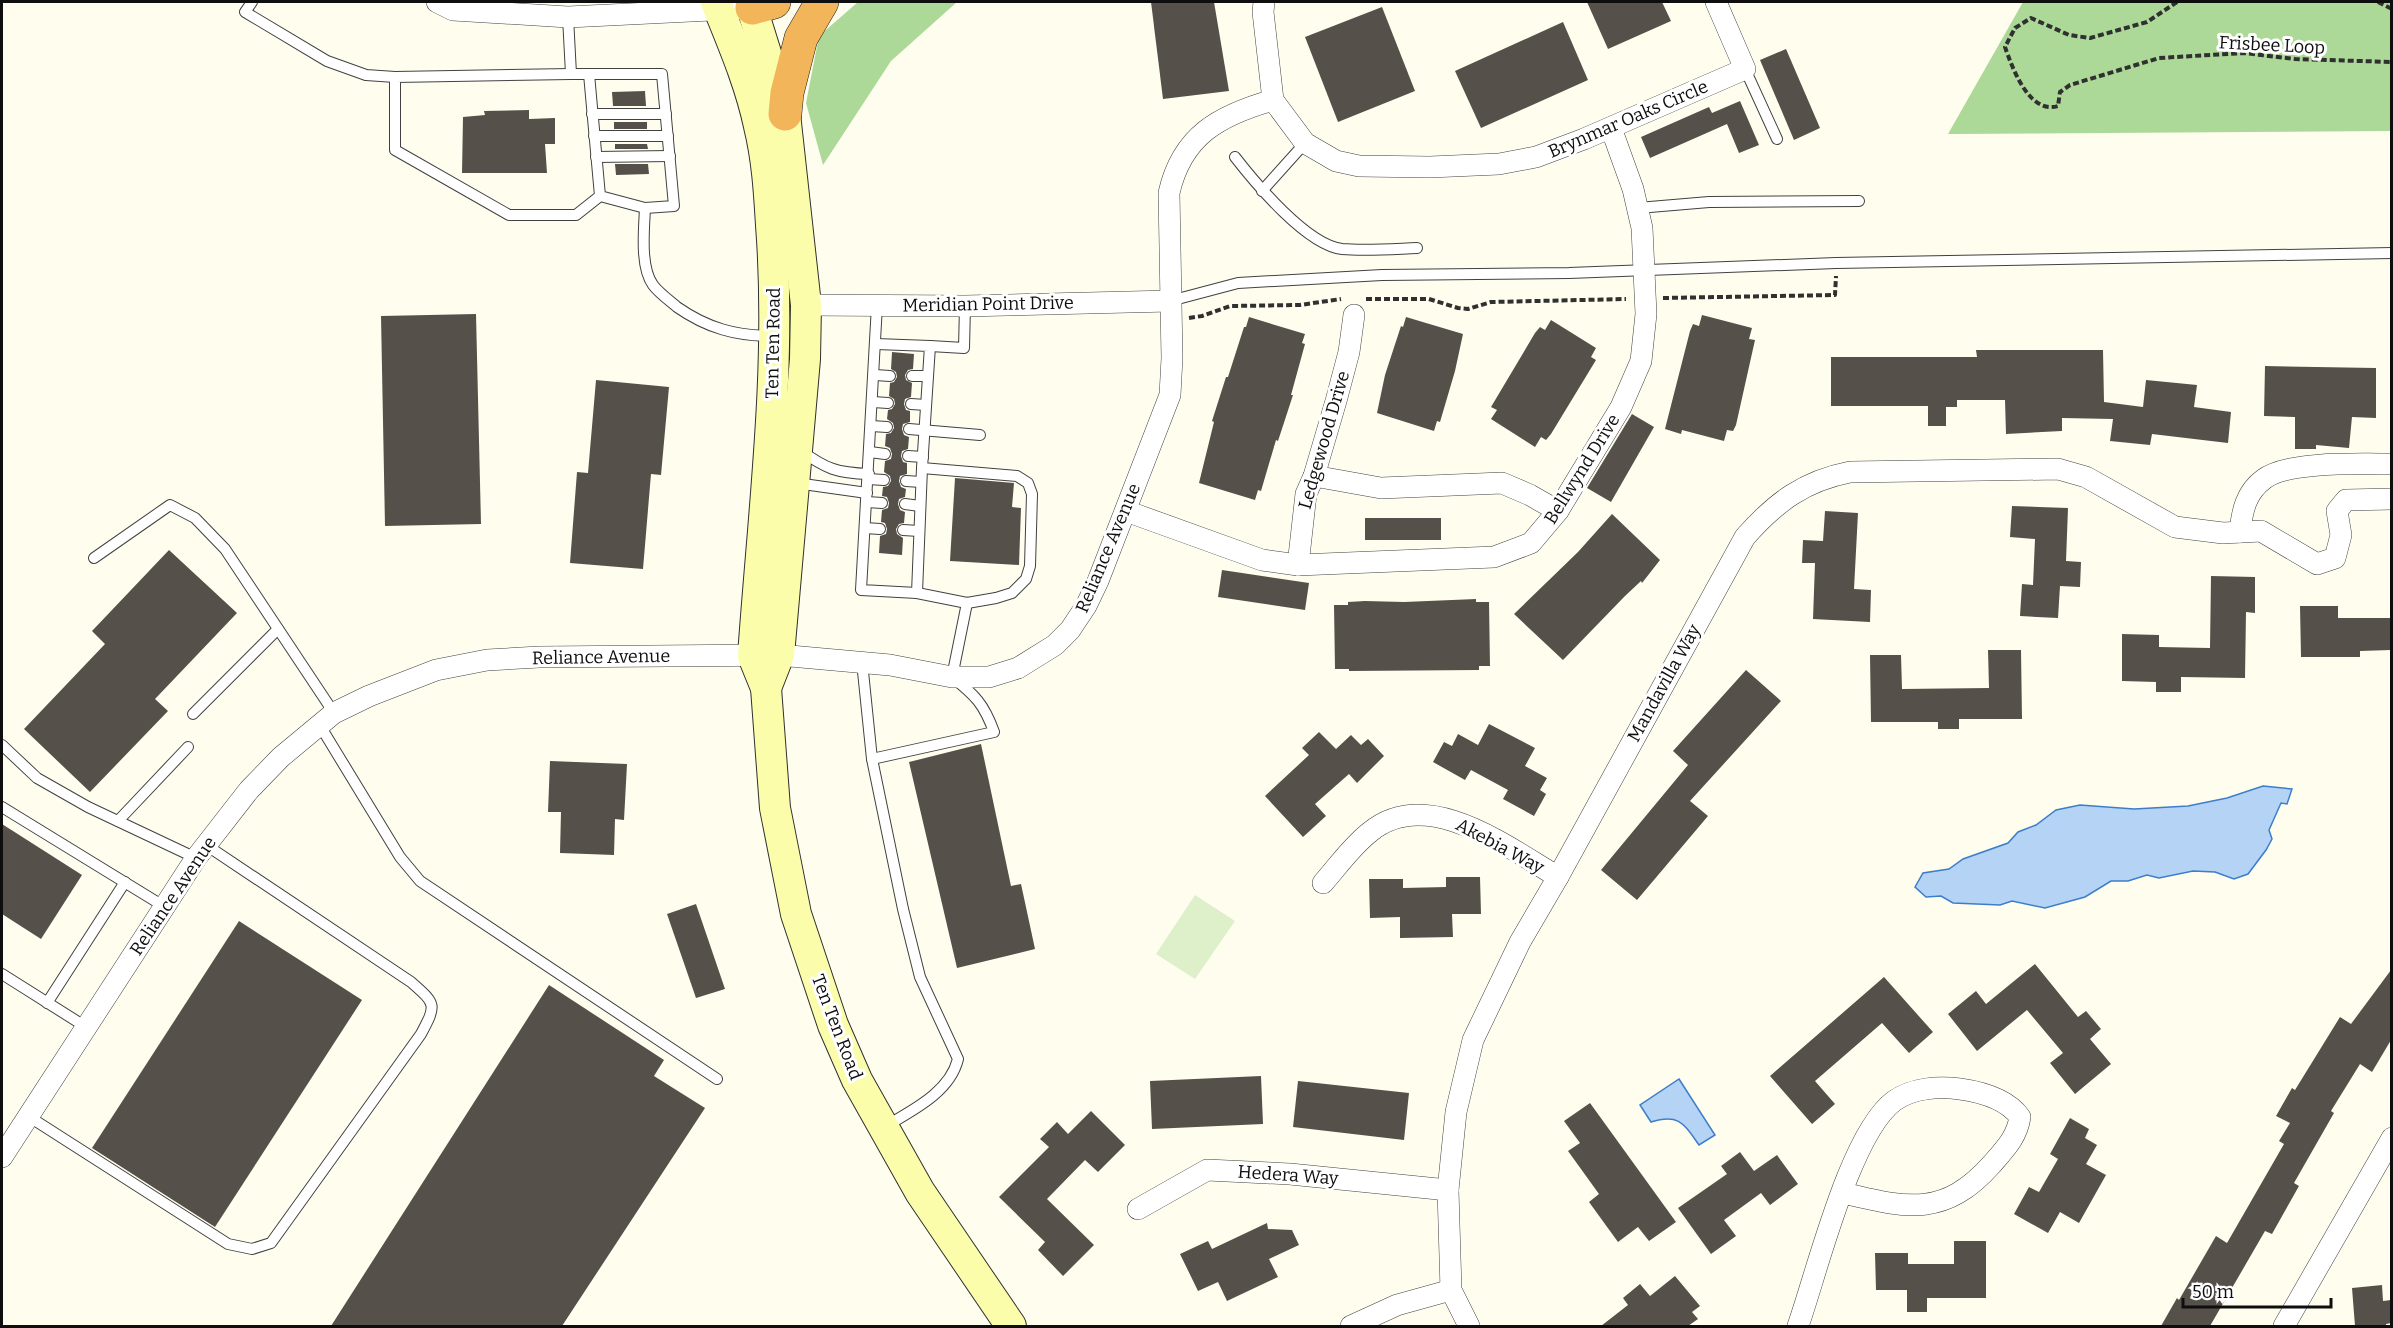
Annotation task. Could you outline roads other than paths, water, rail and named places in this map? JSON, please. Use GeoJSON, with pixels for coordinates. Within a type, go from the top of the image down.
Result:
{"type":"FeatureCollection","features":[{"type":"Feature","properties":{"kind":"highway"},"geometry":{"type":"LineString","coordinates":[[785,114],[787,93],[801,38],[822,2]]}},
{"type":"Feature","properties":{"kind":"main road","name":"Ten Ten Road"},"geometry":{"type":"LineString","coordinates":[[759,4],[785,114],[806,305],[805,359],[795,483],[766,656]]}},
{"type":"Feature","properties":{"kind":"main road","name":"Ten Ten Road"},"geometry":{"type":"LineString","coordinates":[[718,5],[759,126],[768,191],[774,270],[774,336],[766,688],[775,808],[796,914],[833,1025],[857,1080],[920,1191],[1011,1326]]}},
{"type":"Feature","properties":{"kind":"street"},"geometry":{"type":"LineString","coordinates":[[437,2],[453,10],[568,17],[759,4]]}},
{"type":"Feature","properties":{"kind":"street","name":"Brynmar Oaks Circle"},"geometry":{"type":"LineString","coordinates":[[1264,2],[1263,12],[1274,100],[1305,143],[1336,161],[1359,166],[1430,167],[1499,164],[1536,156],[1611,128],[1745,69]]}},
{"type":"Feature","properties":{"kind":"street"},"geometry":{"type":"LineString","coordinates":[[1716,2],[1745,69]]}},
{"type":"Feature","properties":{"kind":"street","name":"Reliance Avenue"},"geometry":{"type":"LineString","coordinates":[[2,1157],[201,851],[249,790],[281,757],[327,718],[369,696],[436,670],[487,660],[539,657],[766,656],[862,662],[952,677],[989,677],[1018,668],[1055,645],[1070,630],[1086,606],[1126,511],[1170,395],[1176,309],[1169,193],[1173,172],[1182,155],[1202,132],[1226,117],[1274,100]]}},
{"type":"Feature","properties":{"kind":"street","name":"Bellwynd Drive"},"geometry":{"type":"LineString","coordinates":[[1126,511],[1262,560],[1298,566],[1494,557],[1531,543],[1558,511],[1621,406],[1641,361],[1645,337],[1646,271],[1638,208],[1611,128]]}},
{"type":"Feature","properties":{"kind":"street","name":"Ledgewood Drive"},"geometry":{"type":"LineString","coordinates":[[1298,566],[1306,494],[1314,476],[1348,352],[1353,304]]}},
{"type":"Feature","properties":{"kind":"street","name":"Meridian Point Drive"},"geometry":{"type":"LineString","coordinates":[[806,305],[1176,309]]}},
{"type":"Feature","properties":{"kind":"street"},"geometry":{"type":"LineString","coordinates":[[2240,532],[2242,510],[2250,494],[2263,479],[2279,471],[2336,465],[2391,464]]}},
{"type":"Feature","properties":{"kind":"street","name":"Mandavilla Way"},"geometry":{"type":"LineString","coordinates":[[1469,1326],[1451,1290],[1448,1190],[1456,1112],[1473,1040],[1520,942],[1745,537],[1762,518],[1803,486],[1826,477],[1850,472],[2058,469],[2086,477],[2175,527],[2223,533],[2261,531],[2317,564],[2335,558],[2341,535],[2337,511],[2346,500],[2391,499]]}},
{"type":"Feature","properties":{"kind":"street"},"geometry":{"type":"LineString","coordinates":[[1314,476],[1381,488],[1502,483],[1558,511]]}},
{"type":"Feature","properties":{"kind":"street","name":"Akebia Way"},"geometry":{"type":"LineString","coordinates":[[1323,883],[1370,832],[1388,821],[1404,816],[1422,815],[1443,817],[1465,825],[1558,877]]}},
{"type":"Feature","properties":{"kind":"street"},"geometry":{"type":"LineString","coordinates":[[1797,1326],[1843,1193],[1855,1160],[1870,1128],[1894,1101],[1927,1088],[1950,1087],[1971,1090],[2012,1106],[2020,1117],[2018,1130],[2012,1141],[1966,1190],[1950,1198],[1923,1206],[1895,1204],[1843,1193]]}},
{"type":"Feature","properties":{"kind":"street"},"geometry":{"type":"LineString","coordinates":[[2284,1326],[2391,1138]]}},
{"type":"Feature","properties":{"kind":"street","name":"Hedera Way"},"geometry":{"type":"LineString","coordinates":[[1138,1209],[1207,1170],[1290,1174],[1448,1190]]}},
{"type":"Feature","properties":{"kind":"street"},"geometry":{"type":"LineString","coordinates":[[1351,1326],[1397,1305],[1451,1290]]}},
{"type":"Feature","properties":{"kind":"lane"},"geometry":{"type":"LineString","coordinates":[[252,2],[245,12],[327,61],[366,75],[395,77],[662,74],[674,206],[645,208],[600,196]]}},
{"type":"Feature","properties":{"kind":"lane"},"geometry":{"type":"LineString","coordinates":[[568,17],[571,74]]}},
{"type":"Feature","properties":{"kind":"lane"},"geometry":{"type":"LineString","coordinates":[[1745,69],[1777,139]]}},
{"type":"Feature","properties":{"kind":"lane"},"geometry":{"type":"LineString","coordinates":[[589,74],[600,196]]}},
{"type":"Feature","properties":{"kind":"lane"},"geometry":{"type":"LineString","coordinates":[[395,77],[395,150],[509,215],[576,215],[600,196]]}},
{"type":"Feature","properties":{"kind":"lane"},"geometry":{"type":"LineString","coordinates":[[592,114],[666,114]]}},
{"type":"Feature","properties":{"kind":"lane"},"geometry":{"type":"LineString","coordinates":[[594,136],[668,136]]}},
{"type":"Feature","properties":{"kind":"lane"},"geometry":{"type":"LineString","coordinates":[[1262,190],[1305,143]]}},
{"type":"Feature","properties":{"kind":"lane"},"geometry":{"type":"LineString","coordinates":[[596,157],[670,156]]}},
{"type":"Feature","properties":{"kind":"lane"},"geometry":{"type":"LineString","coordinates":[[1235,157],[1262,190],[1322,242],[1341,249],[1417,248]]}},
{"type":"Feature","properties":{"kind":"lane"},"geometry":{"type":"LineString","coordinates":[[1638,208],[1709,202],[1859,201]]}},
{"type":"Feature","properties":{"kind":"lane"},"geometry":{"type":"LineString","coordinates":[[645,208],[644,248],[652,285],[697,321],[722,331],[754,336],[774,336]]}},
{"type":"Feature","properties":{"kind":"lane"},"geometry":{"type":"LineString","coordinates":[[1176,309],[1238,283],[1382,275],[1646,271],[1836,263],[2391,253]]}},
{"type":"Feature","properties":{"kind":"lane"},"geometry":{"type":"LineString","coordinates":[[877,305],[875,375],[861,590],[917,593],[967,603],[1012,593],[1026,579],[1030,566],[1032,494],[1028,483],[1017,476],[922,463],[908,456]]}},
{"type":"Feature","properties":{"kind":"lane"},"geometry":{"type":"LineString","coordinates":[[876,344],[964,348],[965,306]]}},
{"type":"Feature","properties":{"kind":"lane"},"geometry":{"type":"LineString","coordinates":[[917,593],[922,463],[930,346]]}},
{"type":"Feature","properties":{"kind":"lane"},"geometry":{"type":"LineString","coordinates":[[875,375],[890,376]]}},
{"type":"Feature","properties":{"kind":"lane"},"geometry":{"type":"LineString","coordinates":[[912,376],[928,376]]}},
{"type":"Feature","properties":{"kind":"lane"},"geometry":{"type":"LineString","coordinates":[[873,402],[888,403]]}},
{"type":"Feature","properties":{"kind":"lane"},"geometry":{"type":"LineString","coordinates":[[911,404],[926,405]]}},
{"type":"Feature","properties":{"kind":"lane"},"geometry":{"type":"LineString","coordinates":[[872,426],[887,427]]}},
{"type":"Feature","properties":{"kind":"lane"},"geometry":{"type":"LineString","coordinates":[[909,429],[980,435]]}},
{"type":"Feature","properties":{"kind":"lane"},"geometry":{"type":"LineString","coordinates":[[798,449],[821,466],[832,470],[884,480]]}},
{"type":"Feature","properties":{"kind":"lane"},"geometry":{"type":"LineString","coordinates":[[870,452],[885,454]]}},
{"type":"Feature","properties":{"kind":"lane"},"geometry":{"type":"LineString","coordinates":[[906,482],[921,483]]}},
{"type":"Feature","properties":{"kind":"lane"},"geometry":{"type":"LineString","coordinates":[[795,483],[867,497],[882,503]]}},
{"type":"Feature","properties":{"kind":"lane"},"geometry":{"type":"LineString","coordinates":[[905,504],[920,506]]}},
{"type":"Feature","properties":{"kind":"lane"},"geometry":{"type":"LineString","coordinates":[[93,558],[170,505],[195,518],[225,549],[278,629],[400,857],[420,881],[717,1079]]}},
{"type":"Feature","properties":{"kind":"lane"},"geometry":{"type":"LineString","coordinates":[[865,528],[880,529]]}},
{"type":"Feature","properties":{"kind":"lane"},"geometry":{"type":"LineString","coordinates":[[903,530],[919,531]]}},
{"type":"Feature","properties":{"kind":"lane"},"geometry":{"type":"LineString","coordinates":[[872,759],[994,732],[987,711],[980,701],[952,677],[967,603]]}},
{"type":"Feature","properties":{"kind":"lane"},"geometry":{"type":"LineString","coordinates":[[193,714],[278,629]]}},
{"type":"Feature","properties":{"kind":"lane"},"geometry":{"type":"LineString","coordinates":[[862,662],[872,759],[920,977],[958,1059],[955,1072],[944,1086],[911,1111],[883,1128]]}},
{"type":"Feature","properties":{"kind":"lane"},"geometry":{"type":"LineString","coordinates":[[2,745],[37,778],[118,821],[201,851],[411,982],[430,999],[432,1013],[421,1034],[271,1243],[252,1249],[228,1244],[28,1116]]}},
{"type":"Feature","properties":{"kind":"lane"},"geometry":{"type":"LineString","coordinates":[[118,821],[188,747]]}},
{"type":"Feature","properties":{"kind":"lane"},"geometry":{"type":"LineString","coordinates":[[2,807],[165,907]]}},
{"type":"Feature","properties":{"kind":"lane"},"geometry":{"type":"LineString","coordinates":[[46,1003],[125,882]]}},
{"type":"Feature","properties":{"kind":"lane"},"geometry":{"type":"LineString","coordinates":[[2,974],[86,1027]]}},
{"type":"Feature","properties":{"kind":"water"},"geometry":{"type":"Polygon","coordinates":[[[2263,786],[2292,789],[2287,804],[2281,803],[2269,830],[2272,839],[2266,850],[2248,874],[2234,879],[2215,872],[2193,871],[2159,878],[2147,875],[2128,881],[2111,881],[2085,897],[2045,908],[2012,901],[2000,905],[1953,903],[1941,896],[1926,897],[1915,887],[1923,873],[1949,869],[1963,859],[2008,843],[2018,832],[2036,825],[2056,810],[2080,805],[2134,809],[2188,806],[2227,798],[2263,786]]]}},
{"type":"Feature","properties":{"kind":"water"},"geometry":{"type":"Polygon","coordinates":[[[1679,1079],[1715,1135],[1699,1145],[1680,1122],[1668,1119],[1651,1122],[1640,1105],[1679,1079]]]}}]}
